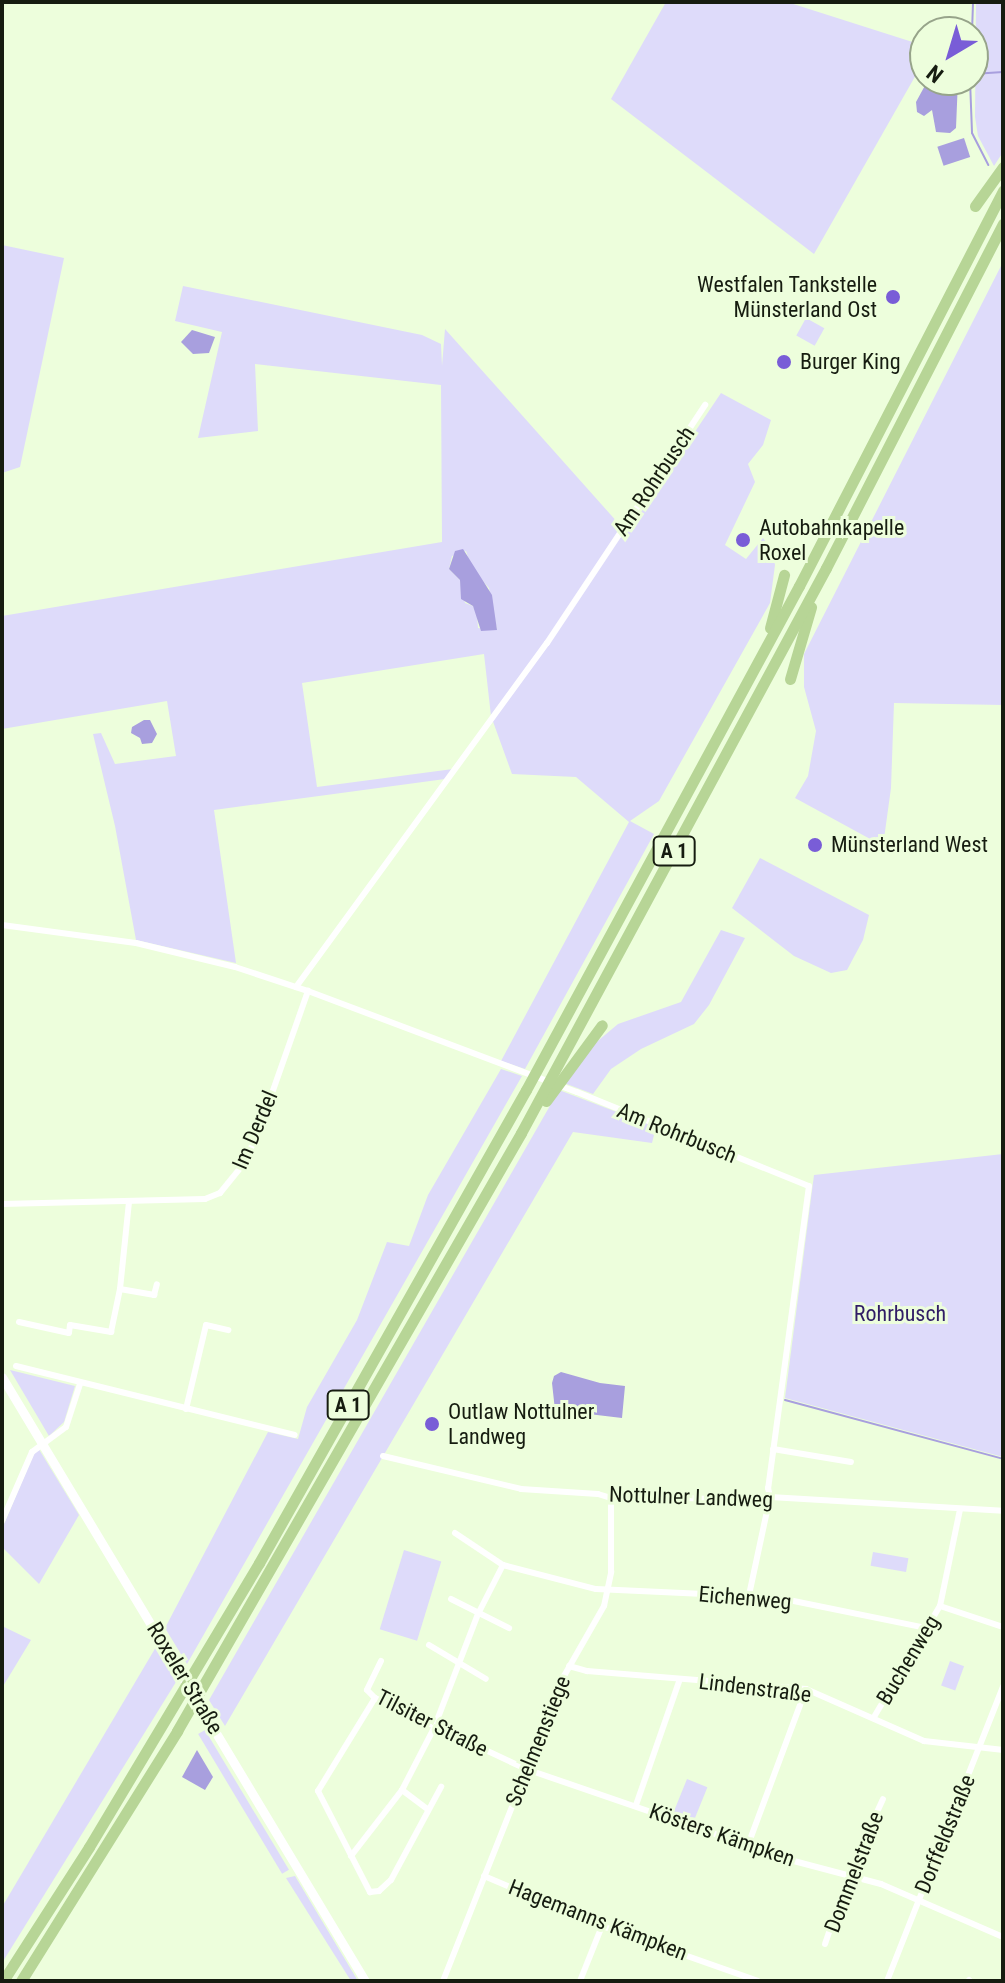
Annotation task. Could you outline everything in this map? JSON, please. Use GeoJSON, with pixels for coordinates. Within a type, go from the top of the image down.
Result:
{"type":"FeatureCollection","features":[{"type":"Feature","properties":{"kind":"highway"},"geometry":{"type":"LineString","coordinates":[[975,206],[1003,167]]}},
{"type":"Feature","properties":{"kind":"highway","name":"A 1"},"geometry":{"type":"LineString","coordinates":[[3,1981],[104,1822],[259,1563],[526,1090],[753,671],[1003,191]]}},
{"type":"Feature","properties":{"kind":"highway","name":"A 1"},"geometry":{"type":"LineString","coordinates":[[21,1981],[177,1731],[521,1133],[826,568],[1003,224]]}},
{"type":"Feature","properties":{"kind":"highway"},"geometry":{"type":"LineString","coordinates":[[790,679],[802,631],[826,568]]}},
{"type":"Feature","properties":{"kind":"highway"},"geometry":{"type":"LineString","coordinates":[[753,671],[779,602],[784,575]]}},
{"type":"Feature","properties":{"kind":"highway"},"geometry":{"type":"LineString","coordinates":[[521,1133],[602,1025]]}},
{"type":"Feature","properties":{"kind":"main road","name":"Roxeler Straße"},"geometry":{"type":"LineString","coordinates":[[2,1377],[365,1981]]}},
{"type":"Feature","properties":{"kind":"street","name":"Am Rohrbusch"},"geometry":{"type":"LineString","coordinates":[[296,987],[547,643],[705,405]]}},
{"type":"Feature","properties":{"kind":"street","name":"Am Rohrbusch"},"geometry":{"type":"LineString","coordinates":[[2,925],[136,943],[235,967],[308,991],[577,1092],[809,1186],[768,1488],[770,1497],[749,1595]]}},
{"type":"Feature","properties":{"kind":"street","name":"Im Derdel"},"geometry":{"type":"LineString","coordinates":[[2,1204],[205,1199],[229,1185],[258,1133],[308,991]]}},
{"type":"Feature","properties":{"kind":"street"},"geometry":{"type":"LineString","coordinates":[[19,1322],[69,1333],[70,1325],[111,1332],[120,1289],[129,1202]]}},
{"type":"Feature","properties":{"kind":"street"},"geometry":{"type":"LineString","coordinates":[[120,1289],[154,1295],[157,1284]]}},
{"type":"Feature","properties":{"kind":"street"},"geometry":{"type":"LineString","coordinates":[[186,1409],[206,1325],[228,1330]]}},
{"type":"Feature","properties":{"kind":"street"},"geometry":{"type":"LineString","coordinates":[[16,1366],[295,1435]]}},
{"type":"Feature","properties":{"kind":"street"},"geometry":{"type":"LineString","coordinates":[[2,1521],[32,1452],[66,1427],[80,1384]]}},
{"type":"Feature","properties":{"kind":"street"},"geometry":{"type":"LineString","coordinates":[[773,1449],[851,1462]]}},
{"type":"Feature","properties":{"kind":"street","name":"Nottulner Landweg"},"geometry":{"type":"LineString","coordinates":[[383,1456],[521,1489],[598,1494],[611,1498],[621,1495],[753,1501],[770,1497],[1003,1511]]}},
{"type":"Feature","properties":{"kind":"street","name":"Schelmenstiege"},"geometry":{"type":"LineString","coordinates":[[443,1981],[569,1666],[593,1630],[608,1591],[611,1498]]}},
{"type":"Feature","properties":{"kind":"street","name":"Buchenweg"},"geometry":{"type":"LineString","coordinates":[[874,1717],[940,1606],[960,1509]]}},
{"type":"Feature","properties":{"kind":"street","name":"Eichenweg"},"geometry":{"type":"LineString","coordinates":[[455,1533],[503,1565],[608,1591],[774,1597],[927,1628]]}},
{"type":"Feature","properties":{"kind":"street"},"geometry":{"type":"LineString","coordinates":[[351,1856],[402,1790],[434,1728],[461,1665],[478,1614],[503,1565]]}},
{"type":"Feature","properties":{"kind":"street"},"geometry":{"type":"LineString","coordinates":[[451,1599],[509,1628]]}},
{"type":"Feature","properties":{"kind":"street"},"geometry":{"type":"LineString","coordinates":[[940,1606],[1003,1627]]}},
{"type":"Feature","properties":{"kind":"street"},"geometry":{"type":"LineString","coordinates":[[429,1645],[486,1679]]}},
{"type":"Feature","properties":{"kind":"street","name":"Tilsiter Straße"},"geometry":{"type":"LineString","coordinates":[[381,1661],[367,1690],[375,1698],[526,1769]]}},
{"type":"Feature","properties":{"kind":"street","name":"Lindenstraße"},"geometry":{"type":"LineString","coordinates":[[569,1666],[587,1671],[806,1689],[924,1741],[1003,1750]]}},
{"type":"Feature","properties":{"kind":"street"},"geometry":{"type":"LineString","coordinates":[[636,1805],[680,1679]]}},
{"type":"Feature","properties":{"kind":"street","name":"Dorffeldstraße"},"geometry":{"type":"LineString","coordinates":[[887,1981],[1003,1686]]}},
{"type":"Feature","properties":{"kind":"street"},"geometry":{"type":"LineString","coordinates":[[748,1845],[806,1689]]}},
{"type":"Feature","properties":{"kind":"street"},"geometry":{"type":"LineString","coordinates":[[375,1698],[318,1791],[370,1892],[379,1891],[404,1860],[427,1809],[441,1787]]}},
{"type":"Feature","properties":{"kind":"street","name":"Kösters Kämpken"},"geometry":{"type":"LineString","coordinates":[[526,1769],[748,1845],[850,1876],[918,1900],[1003,1937]]}},
{"type":"Feature","properties":{"kind":"street"},"geometry":{"type":"LineString","coordinates":[[402,1790],[427,1809]]}},
{"type":"Feature","properties":{"kind":"street","name":"Dommelstraße"},"geometry":{"type":"LineString","coordinates":[[825,1944],[883,1799]]}},
{"type":"Feature","properties":{"kind":"street","name":"Hagemanns Kämpken"},"geometry":{"type":"LineString","coordinates":[[484,1876],[602,1926],[758,1981]]}},
{"type":"Feature","properties":{"kind":"street"},"geometry":{"type":"LineString","coordinates":[[580,1981],[602,1926]]}},
{"type":"Feature","properties":{"kind":"green space"},"geometry":{"type":"Polygon","coordinates":[[[666,2],[787,2],[909,41],[909,87],[814,254],[611,99],[666,2]]]}},
{"type":"Feature","properties":{"kind":"green space"},"geometry":{"type":"Polygon","coordinates":[[[976,2],[1003,3],[1003,152],[994,166],[978,136],[975,117],[975,96],[989,96],[989,16],[976,16],[976,2]]]}},
{"type":"Feature","properties":{"kind":"green space"},"geometry":{"type":"Polygon","coordinates":[[[2,245],[64,258],[20,467],[2,473],[2,245]]]}},
{"type":"Feature","properties":{"kind":"green space"},"geometry":{"type":"Polygon","coordinates":[[[1003,262],[1003,705],[894,703],[891,788],[883,846],[795,798],[808,776],[816,731],[804,687],[804,654],[1003,262]]]}},
{"type":"Feature","properties":{"kind":"green space"},"geometry":{"type":"Polygon","coordinates":[[[183,286],[422,335],[441,344],[442,366],[445,329],[627,533],[721,393],[771,420],[763,445],[748,464],[755,482],[725,545],[746,559],[763,538],[772,550],[775,565],[770,603],[659,801],[630,821],[654,834],[525,1069],[501,1061],[629,822],[576,777],[512,774],[491,716],[484,654],[302,683],[317,787],[453,769],[445,779],[214,810],[236,963],[136,940],[115,826],[93,734],[101,733],[115,764],[176,756],[167,701],[2,729],[2,616],[442,542],[441,385],[255,364],[258,431],[198,438],[222,332],[175,321],[183,286]],[[466,551],[452,556],[449,569],[460,580],[465,603],[473,606],[477,614],[478,628],[497,630],[489,588],[472,569],[466,551]]]}},
{"type":"Feature","properties":{"kind":"green space"},"geometry":{"type":"Polygon","coordinates":[[[806,318],[824,328],[815,346],[796,335],[806,318]]]}},
{"type":"Feature","properties":{"kind":"green space"},"geometry":{"type":"Polygon","coordinates":[[[760,858],[869,915],[863,940],[847,970],[831,973],[794,956],[732,908],[760,858]]]}},
{"type":"Feature","properties":{"kind":"green space"},"geometry":{"type":"Polygon","coordinates":[[[721,930],[745,938],[709,1005],[694,1024],[641,1049],[611,1069],[593,1094],[564,1083],[587,1050],[618,1024],[681,1002],[721,930]]]}},
{"type":"Feature","properties":{"kind":"green space"},"geometry":{"type":"Polygon","coordinates":[[[501,1069],[522,1076],[187,1664],[165,1628],[268,1432],[298,1439],[307,1407],[357,1320],[387,1242],[409,1246],[428,1195],[501,1069]]]}},
{"type":"Feature","properties":{"kind":"green space"},"geometry":{"type":"Polygon","coordinates":[[[559,1090],[656,1127],[652,1143],[573,1132],[225,1726],[209,1700],[559,1090]]]}},
{"type":"Feature","properties":{"kind":"green space","name":"Rohrbusch"},"geometry":{"type":"Polygon","coordinates":[[[1003,1154],[1003,1457],[785,1398],[814,1175],[1003,1154]]]}},
{"type":"Feature","properties":{"kind":"green space"},"geometry":{"type":"Polygon","coordinates":[[[10,1370],[75,1386],[64,1422],[49,1436],[10,1370]]]}},
{"type":"Feature","properties":{"kind":"green space"},"geometry":{"type":"Polygon","coordinates":[[[37,1446],[79,1515],[39,1584],[2,1547],[2,1529],[37,1446]]]}},
{"type":"Feature","properties":{"kind":"green space"},"geometry":{"type":"Polygon","coordinates":[[[404,1550],[441,1561],[417,1641],[380,1629],[404,1550]]]}},
{"type":"Feature","properties":{"kind":"green space"},"geometry":{"type":"Polygon","coordinates":[[[873,1552],[908,1558],[906,1572],[871,1566],[873,1552]]]}},
{"type":"Feature","properties":{"kind":"green space"},"geometry":{"type":"Polygon","coordinates":[[[2,1626],[31,1640],[2,1688],[2,1626]]]}},
{"type":"Feature","properties":{"kind":"green space"},"geometry":{"type":"Polygon","coordinates":[[[156,1647],[176,1682],[2,1963],[2,1907],[156,1647]]]}},
{"type":"Feature","properties":{"kind":"green space"},"geometry":{"type":"Polygon","coordinates":[[[950,1661],[964,1666],[955,1691],[941,1685],[950,1661]]]}},
{"type":"Feature","properties":{"kind":"green space"},"geometry":{"type":"Polygon","coordinates":[[[205,1730],[289,1870],[282,1874],[198,1734],[205,1730]]]}},
{"type":"Feature","properties":{"kind":"green space"},"geometry":{"type":"Polygon","coordinates":[[[687,1779],[707,1787],[692,1824],[672,1816],[687,1779]]]}},
{"type":"Feature","properties":{"kind":"green space"},"geometry":{"type":"Polygon","coordinates":[[[295,1876],[358,1981],[351,1981],[286,1878],[295,1876]]]}},
{"type":"Feature","properties":{"kind":"shaded area"},"geometry":{"type":"Polygon","coordinates":[[[919,96],[957,96],[956,128],[950,133],[936,132],[932,110],[924,116],[917,112],[919,96]]]}},
{"type":"Feature","properties":{"kind":"shaded area"},"geometry":{"type":"Polygon","coordinates":[[[964,138],[970,157],[944,166],[937,147],[964,138]]]}},
{"type":"Feature","properties":{"kind":"shaded area"},"geometry":{"type":"Polygon","coordinates":[[[192,330],[215,337],[209,353],[193,354],[181,342],[192,330]]]}},
{"type":"Feature","properties":{"kind":"shaded area"},"geometry":{"type":"Polygon","coordinates":[[[463,549],[492,595],[497,630],[481,631],[473,606],[461,599],[460,580],[449,569],[455,551],[463,549]]]}},
{"type":"Feature","properties":{"kind":"shaded area"},"geometry":{"type":"Polygon","coordinates":[[[150,720],[157,734],[152,743],[142,744],[140,738],[131,733],[132,727],[150,720]]]}},
{"type":"Feature","properties":{"kind":"shaded area"},"geometry":{"type":"Polygon","coordinates":[[[561,1372],[600,1383],[625,1386],[622,1418],[555,1410],[552,1383],[554,1376],[561,1372]]]}},
{"type":"Feature","properties":{"kind":"shaded area"},"geometry":{"type":"Polygon","coordinates":[[[197,1750],[213,1777],[205,1790],[182,1777],[197,1750]]]}},
{"type":"Feature","properties":{"kind":"waterway"},"geometry":{"type":"LineString","coordinates":[[973,2],[973,16]]}},
{"type":"Feature","properties":{"kind":"waterway"},"geometry":{"type":"LineString","coordinates":[[989,73],[1003,72]]}},
{"type":"Feature","properties":{"kind":"waterway"},"geometry":{"type":"LineString","coordinates":[[971,96],[972,133],[988,165]]}},
{"type":"Feature","properties":{"kind":"waterway"},"geometry":{"type":"LineString","coordinates":[[785,1400],[1003,1459]]}},
{"type":"Feature","properties":{"kind":"place","name":"Westfalen Tankstelle Münsterland Ost"},"geometry":{"type":"Point","coordinates":[893,297]}},
{"type":"Feature","properties":{"kind":"place","name":"Burger King"},"geometry":{"type":"Point","coordinates":[784,362]}},
{"type":"Feature","properties":{"kind":"place","name":"Autobahnkapelle Roxel"},"geometry":{"type":"Point","coordinates":[743,540]}},
{"type":"Feature","properties":{"kind":"place","name":"Münsterland West"},"geometry":{"type":"Point","coordinates":[815,845]}},
{"type":"Feature","properties":{"kind":"place","name":"Outlaw Nottulner Landweg"},"geometry":{"type":"Point","coordinates":[432,1424]}}]}
